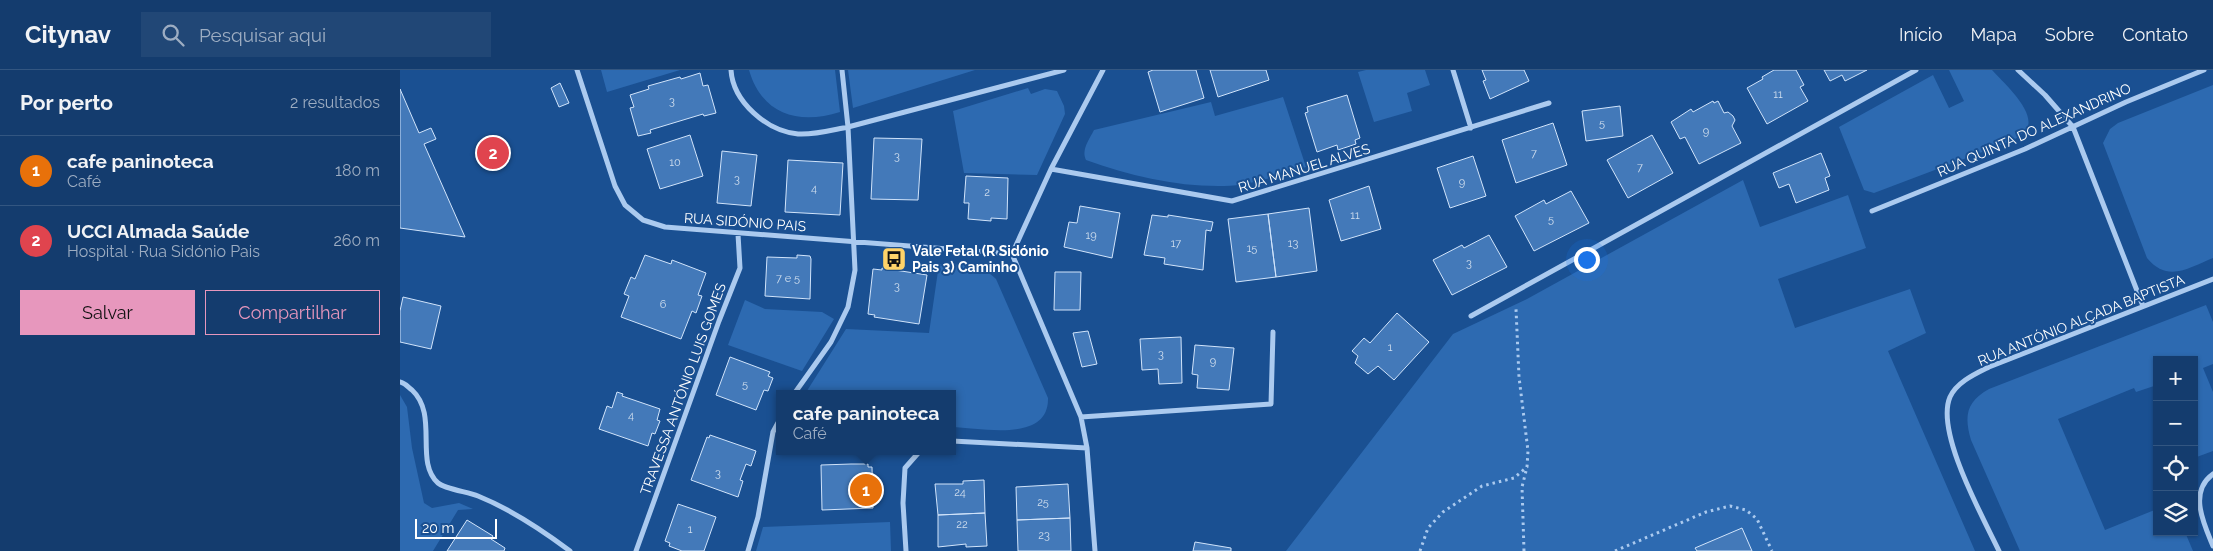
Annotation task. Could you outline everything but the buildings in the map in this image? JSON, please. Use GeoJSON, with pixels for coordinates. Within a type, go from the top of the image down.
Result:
{"type":"FeatureCollection","features":[{"type":"Feature","properties":{"kind":"street","name":"RUA SIDÓNIO PAIS"},"geometry":{"type":"LineString","coordinates":[[577,70],[615,186],[625,205],[643,220],[665,227],[738,234],[855,241],[1012,254]]}},
{"type":"Feature","properties":{"kind":"street"},"geometry":{"type":"LineString","coordinates":[[731,70],[739,97],[753,113],[773,126],[797,134],[823,132],[848,127],[1064,70]]}},
{"type":"Feature","properties":{"kind":"street"},"geometry":{"type":"LineString","coordinates":[[797,390],[831,342],[848,307],[855,270],[848,127],[842,70]]}},
{"type":"Feature","properties":{"kind":"street"},"geometry":{"type":"LineString","coordinates":[[1095,551],[1086,448],[1081,416],[1012,254],[1051,169],[1103,70]]}},
{"type":"Feature","properties":{"kind":"street"},"geometry":{"type":"LineString","coordinates":[[1453,70],[1472,128]]}},
{"type":"Feature","properties":{"kind":"street"},"geometry":{"type":"LineString","coordinates":[[1471,316],[1916,70]]}},
{"type":"Feature","properties":{"kind":"street"},"geometry":{"type":"LineString","coordinates":[[2018,70],[2045,95],[2073,127],[2143,306]]}},
{"type":"Feature","properties":{"kind":"street","name":"RUA QUINTA DO ALEXANDRINO"},"geometry":{"type":"LineString","coordinates":[[1872,211],[2025,149],[2126,102],[2204,70]]}},
{"type":"Feature","properties":{"kind":"street","name":"RUA MANUEL ALVES"},"geometry":{"type":"LineString","coordinates":[[1051,169],[1232,201],[1549,103]]}},
{"type":"Feature","properties":{"kind":"street","name":"TRAVESSA ANTÓNIO LUIS GOMES"},"geometry":{"type":"LineString","coordinates":[[636,551],[740,268],[738,234]]}},
{"type":"Feature","properties":{"kind":"street","name":"RUA ANTÓNIO ALÇADA BAPTISTA"},"geometry":{"type":"LineString","coordinates":[[1999,551],[1952,448],[1946,421],[1950,397],[1966,378],[1989,367],[2213,279]]}},
{"type":"Feature","properties":{"kind":"street"},"geometry":{"type":"LineString","coordinates":[[1081,416],[1271,404],[1273,332]]}},
{"type":"Feature","properties":{"kind":"street"},"geometry":{"type":"LineString","coordinates":[[400,382],[419,397],[427,420],[427,452],[430,472],[439,484],[479,496],[545,532],[570,551]]}},
{"type":"Feature","properties":{"kind":"street"},"geometry":{"type":"LineString","coordinates":[[748,551],[758,518],[773,432],[776,426]]}},
{"type":"Feature","properties":{"kind":"street"},"geometry":{"type":"LineString","coordinates":[[956,441],[1086,448]]}},
{"type":"Feature","properties":{"kind":"street"},"geometry":{"type":"LineString","coordinates":[[906,551],[903,503],[904,468],[916,455]]}},
{"type":"Feature","properties":{"kind":"street"},"geometry":{"type":"LineString","coordinates":[[2213,474],[2206,479],[2200,496],[2201,516],[2213,546]]}},
{"type":"Feature","properties":{"kind":"path"},"geometry":{"type":"LineString","coordinates":[[1511,294],[1516,310],[1520,377],[1528,450],[1527,467],[1522,487],[1524,551]]}},
{"type":"Feature","properties":{"kind":"path"},"geometry":{"type":"LineString","coordinates":[[1420,551],[1428,528],[1443,512],[1482,486],[1514,478],[1527,467]]}},
{"type":"Feature","properties":{"kind":"path"},"geometry":{"type":"LineString","coordinates":[[1615,551],[1706,512],[1730,506],[1746,510],[1757,519],[1772,551]]}},
{"type":"Feature","properties":{"kind":"shaded area"},"geometry":{"type":"Polygon","coordinates":[[[601,70],[680,70],[607,92],[601,70]]]}},
{"type":"Feature","properties":{"kind":"shaded area"},"geometry":{"type":"Polygon","coordinates":[[[749,70],[835,70],[840,112],[810,117],[784,113],[763,97],[755,85],[749,70]]]}},
{"type":"Feature","properties":{"kind":"shaded area"},"geometry":{"type":"Polygon","coordinates":[[[848,70],[975,70],[853,108],[848,70]]]}},
{"type":"Feature","properties":{"kind":"shaded area"},"geometry":{"type":"Polygon","coordinates":[[[1366,70],[1425,70],[1430,85],[1407,93],[1412,111],[1374,122],[1358,72],[1366,70]]]}},
{"type":"Feature","properties":{"kind":"shaded area"},"geometry":{"type":"Polygon","coordinates":[[[1949,70],[1992,70],[2022,104],[2028,119],[2027,128],[2014,140],[1874,193],[1864,190],[1839,127],[1933,75],[1949,108],[1964,101],[1949,70]]]}},
{"type":"Feature","properties":{"kind":"shaded area"},"geometry":{"type":"Polygon","coordinates":[[[2213,85],[2213,258],[2187,269],[2171,272],[2155,266],[2147,258],[2103,143],[2110,129],[2118,123],[2213,85]]]}},
{"type":"Feature","properties":{"kind":"shaded area"},"geometry":{"type":"Polygon","coordinates":[[[1028,88],[1031,94],[1045,89],[1057,91],[1064,106],[1065,114],[1037,175],[964,173],[953,111],[1028,88]]]}},
{"type":"Feature","properties":{"kind":"shaded area"},"geometry":{"type":"Polygon","coordinates":[[[1283,97],[1306,167],[1255,182],[1207,186],[1154,179],[1086,160],[1084,152],[1094,130],[1211,102],[1215,116],[1283,97]]]}},
{"type":"Feature","properties":{"kind":"shaded area"},"geometry":{"type":"Polygon","coordinates":[[[1743,180],[1760,227],[1848,195],[1866,248],[1778,279],[1795,328],[1910,289],[1926,333],[1888,351],[1975,551],[1286,551],[1453,334],[1527,299],[1743,180]]]}},
{"type":"Feature","properties":{"kind":"shaded area"},"geometry":{"type":"Polygon","coordinates":[[[939,264],[977,267],[990,274],[996,279],[1048,398],[1045,412],[1038,422],[1012,430],[956,427],[956,390],[808,390],[846,329],[929,333],[939,264]]]}},
{"type":"Feature","properties":{"kind":"shaded area"},"geometry":{"type":"Polygon","coordinates":[[[745,300],[765,309],[822,312],[834,319],[802,371],[728,345],[745,300]]]}},
{"type":"Feature","properties":{"kind":"shaded area"},"geometry":{"type":"Polygon","coordinates":[[[2206,305],[2213,322],[2213,364],[2203,368],[2213,392],[2213,451],[2198,457],[2198,356],[2153,356],[2153,386],[2136,392],[2134,388],[2058,419],[2105,530],[2153,511],[2153,536],[2187,536],[2193,551],[2020,551],[1971,440],[1969,431],[1968,417],[1971,405],[1981,394],[1989,389],[2206,305]]]}},
{"type":"Feature","properties":{"kind":"shaded area"},"geometry":{"type":"Polygon","coordinates":[[[400,395],[407,407],[412,448],[424,503],[432,508],[459,503],[473,509],[458,510],[433,551],[400,551],[400,395]]]}},
{"type":"Feature","properties":{"kind":"shaded area"},"geometry":{"type":"Polygon","coordinates":[[[890,522],[891,551],[756,551],[763,527],[890,522]]]}},
{"type":"Feature","properties":{"kind":"place","name":"UCCI Almada Saúde"},"geometry":{"type":"Point","coordinates":[493,153]}},
{"type":"Feature","properties":{"kind":"place","name":"Vale Fetal (R Sidónio Pais 3) Caminho"},"geometry":{"type":"Point","coordinates":[894,259]}},
{"type":"Feature","properties":{"kind":"place","name":"cafe paninoteca"},"geometry":{"type":"Point","coordinates":[866,490]}}]}
